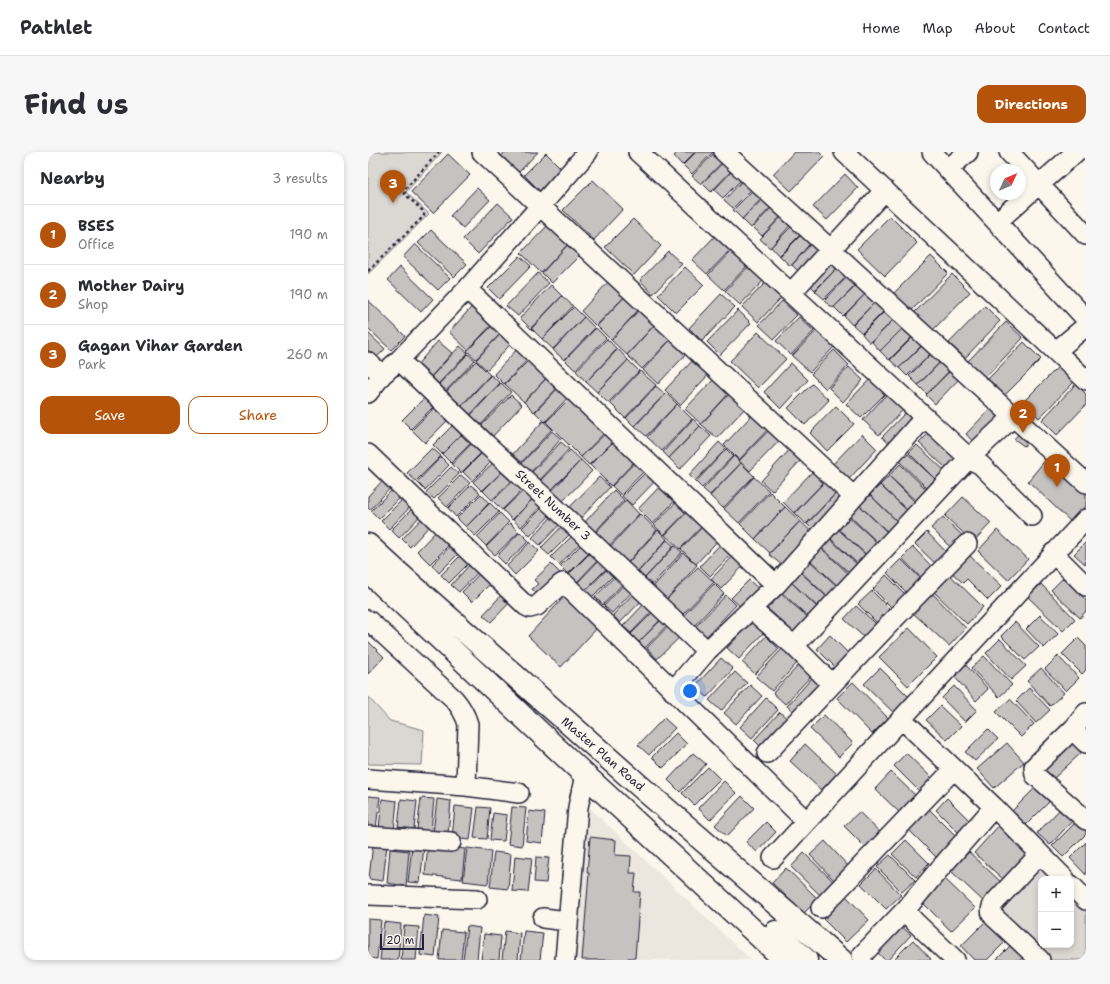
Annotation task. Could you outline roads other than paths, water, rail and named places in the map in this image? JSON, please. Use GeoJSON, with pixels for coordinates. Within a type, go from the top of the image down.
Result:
{"type":"FeatureCollection","features":[{"type":"Feature","properties":{"kind":"main road","name":"Master Plan Road"},"geometry":{"type":"LineString","coordinates":[[368,544],[394,570],[642,788],[841,960]]}},
{"type":"Feature","properties":{"kind":"main road"},"geometry":{"type":"LineString","coordinates":[[368,571],[784,960]]}},
{"type":"Feature","properties":{"kind":"main road"},"geometry":{"type":"LineString","coordinates":[[711,892],[765,921],[806,960]]}},
{"type":"Feature","properties":{"kind":"street"},"geometry":{"type":"LineString","coordinates":[[482,152],[854,497]]}},
{"type":"Feature","properties":{"kind":"street"},"geometry":{"type":"LineString","coordinates":[[368,393],[382,375],[399,360],[467,289],[588,152]]}},
{"type":"Feature","properties":{"kind":"street"},"geometry":{"type":"LineString","coordinates":[[638,152],[969,458],[981,465],[1032,516]]}},
{"type":"Feature","properties":{"kind":"street"},"geometry":{"type":"LineString","coordinates":[[724,152],[1086,483]]}},
{"type":"Feature","properties":{"kind":"street"},"geometry":{"type":"LineString","coordinates":[[844,152],[1086,380]]}},
{"type":"Feature","properties":{"kind":"street"},"geometry":{"type":"LineString","coordinates":[[932,152],[1086,319]]}},
{"type":"Feature","properties":{"kind":"street"},"geometry":{"type":"LineString","coordinates":[[948,169],[968,152]]}},
{"type":"Feature","properties":{"kind":"street"},"geometry":{"type":"LineString","coordinates":[[1009,152],[1086,235]]}},
{"type":"Feature","properties":{"kind":"street"},"geometry":{"type":"LineString","coordinates":[[997,222],[1076,152]]}},
{"type":"Feature","properties":{"kind":"street"},"geometry":{"type":"LineString","coordinates":[[791,293],[885,190]]}},
{"type":"Feature","properties":{"kind":"street"},"geometry":{"type":"LineString","coordinates":[[467,289],[776,585]]}},
{"type":"Feature","properties":{"kind":"street"},"geometry":{"type":"LineString","coordinates":[[1056,351],[1086,326]]}},
{"type":"Feature","properties":{"kind":"street","name":"Street Number 3"},"geometry":{"type":"LineString","coordinates":[[399,360],[486,444],[707,651]]}},
{"type":"Feature","properties":{"kind":"street"},"geometry":{"type":"LineString","coordinates":[[368,362],[382,375]]}},
{"type":"Feature","properties":{"kind":"street"},"geometry":{"type":"LineString","coordinates":[[673,690],[707,651],[776,585],[926,417]]}},
{"type":"Feature","properties":{"kind":"street"},"geometry":{"type":"LineString","coordinates":[[794,646],[969,458],[1013,417]]}},
{"type":"Feature","properties":{"kind":"street"},"geometry":{"type":"LineString","coordinates":[[368,454],[526,606],[530,608],[537,606],[560,584],[563,583],[566,585],[806,821]]}},
{"type":"Feature","properties":{"kind":"street"},"geometry":{"type":"LineString","coordinates":[[773,858],[1086,519]]}},
{"type":"Feature","properties":{"kind":"street"},"geometry":{"type":"LineString","coordinates":[[767,753],[967,544]]}},
{"type":"Feature","properties":{"kind":"street"},"geometry":{"type":"LineString","coordinates":[[1054,553],[1086,586]]}},
{"type":"Feature","properties":{"kind":"street"},"geometry":{"type":"LineString","coordinates":[[751,609],[794,646],[832,684]]}},
{"type":"Feature","properties":{"kind":"street"},"geometry":{"type":"LineString","coordinates":[[368,620],[461,706],[468,724],[466,786]]}},
{"type":"Feature","properties":{"kind":"street"},"geometry":{"type":"LineString","coordinates":[[902,719],[1062,876]]}},
{"type":"Feature","properties":{"kind":"street"},"geometry":{"type":"LineString","coordinates":[[1080,721],[1075,732],[1086,743]]}},
{"type":"Feature","properties":{"kind":"street"},"geometry":{"type":"LineString","coordinates":[[1080,721],[1034,767],[1035,775],[1086,820]]}},
{"type":"Feature","properties":{"kind":"street"},"geometry":{"type":"LineString","coordinates":[[821,908],[954,769]]}},
{"type":"Feature","properties":{"kind":"street"},"geometry":{"type":"LineString","coordinates":[[564,960],[578,807],[585,775]]}},
{"type":"Feature","properties":{"kind":"street"},"geometry":{"type":"LineString","coordinates":[[368,779],[466,786],[519,793]]}},
{"type":"Feature","properties":{"kind":"street"},"geometry":{"type":"LineString","coordinates":[[862,960],[862,955],[907,908],[931,878],[994,808]]}},
{"type":"Feature","properties":{"kind":"street"},"geometry":{"type":"LineString","coordinates":[[368,836],[451,842]]}},
{"type":"Feature","properties":{"kind":"street"},"geometry":{"type":"LineString","coordinates":[[1040,854],[994,903],[990,912],[1040,960]]}},
{"type":"Feature","properties":{"kind":"street"},"geometry":{"type":"LineString","coordinates":[[1074,888],[1086,900]]}},
{"type":"Feature","properties":{"kind":"street"},"geometry":{"type":"LineString","coordinates":[[368,895],[478,899]]}},
{"type":"Feature","properties":{"kind":"street"},"geometry":{"type":"LineString","coordinates":[[907,908],[908,914],[915,922],[955,960]]}},
{"type":"Feature","properties":{"kind":"street"},"geometry":{"type":"LineString","coordinates":[[543,918],[567,921]]}},
{"type":"Feature","properties":{"kind":"place","name":"Gagan Vihar Garden"},"geometry":{"type":"Point","coordinates":[393,203]}},
{"type":"Feature","properties":{"kind":"place","name":"Mother Dairy"},"geometry":{"type":"Point","coordinates":[1023,433]}},
{"type":"Feature","properties":{"kind":"place","name":"BSES"},"geometry":{"type":"Point","coordinates":[1057,487]}}]}
